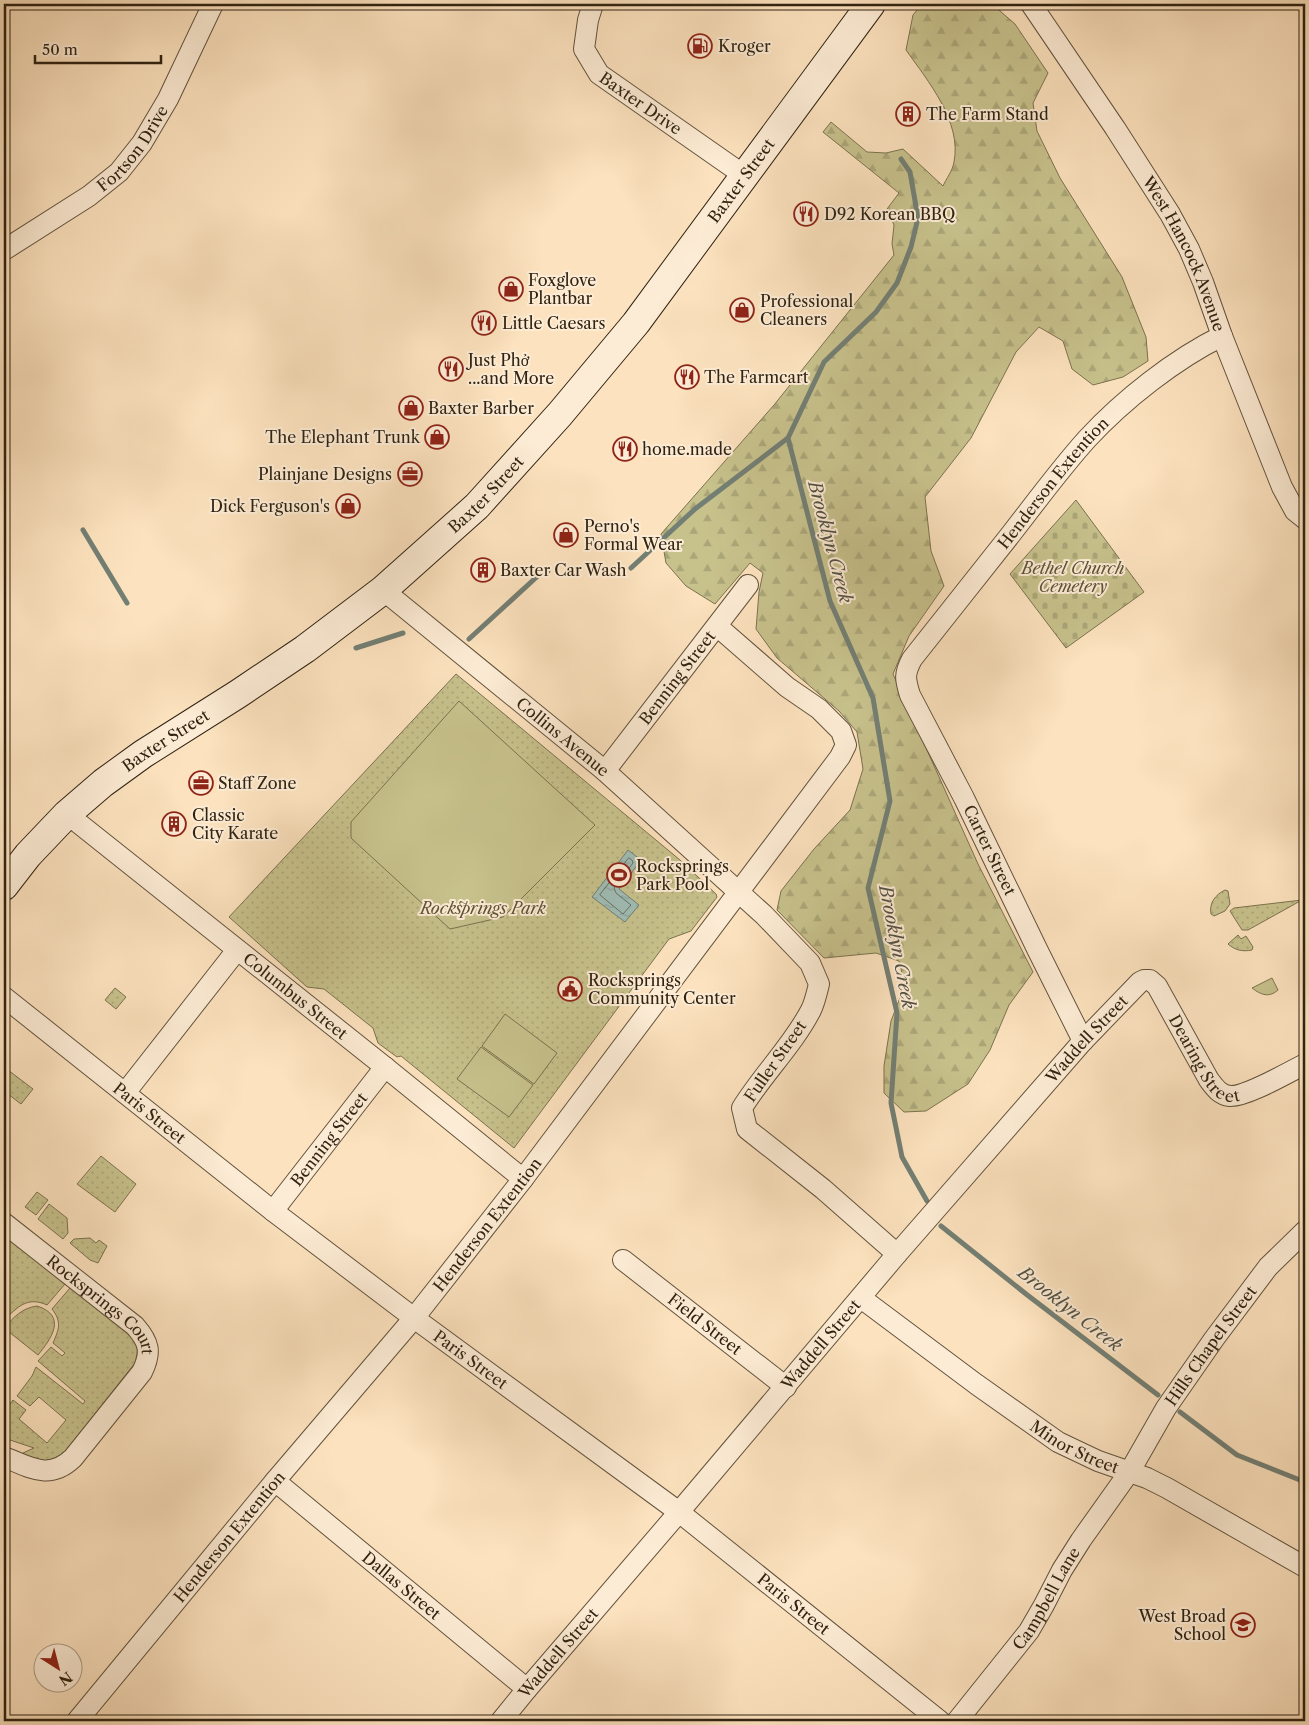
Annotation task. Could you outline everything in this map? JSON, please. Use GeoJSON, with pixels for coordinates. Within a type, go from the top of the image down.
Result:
{"type":"FeatureCollection","features":[{"type":"Feature","properties":{"kind":"main road","name":"Baxter Street"},"geometry":{"type":"LineString","coordinates":[[4,886],[28,855],[67,814],[124,767],[298,655],[383,590],[477,506],[560,414],[636,323],[871,4]]}},
{"type":"Feature","properties":{"kind":"street","name":"Fortson Drive"},"geometry":{"type":"LineString","coordinates":[[4,250],[89,196],[119,172],[142,143],[168,99],[213,4]]}},
{"type":"Feature","properties":{"kind":"street","name":"Baxter Drive"},"geometry":{"type":"LineString","coordinates":[[594,4],[588,20],[584,49],[599,74],[745,176]]}},
{"type":"Feature","properties":{"kind":"street","name":"West Hancock Avenue"},"geometry":{"type":"LineString","coordinates":[[1031,4],[1115,128],[1170,214],[1196,266],[1282,487],[1295,511],[1305,519]]}},
{"type":"Feature","properties":{"kind":"street","name":"Henderson Extention"},"geometry":{"type":"LineString","coordinates":[[912,659],[1088,438],[1123,404],[1176,363],[1199,347],[1222,336]]}},
{"type":"Feature","properties":{"kind":"street","name":"Benning Street"},"geometry":{"type":"LineString","coordinates":[[605,771],[748,585]]}},
{"type":"Feature","properties":{"kind":"street","name":"Collins Avenue"},"geometry":{"type":"LineString","coordinates":[[383,590],[605,771],[737,892]]}},
{"type":"Feature","properties":{"kind":"street","name":"Henderson Extention"},"geometry":{"type":"LineString","coordinates":[[77,1721],[414,1318],[523,1179],[840,756],[846,745],[841,731],[819,710],[787,687],[717,626]]}},
{"type":"Feature","properties":{"kind":"street","name":"Carter Street"},"geometry":{"type":"LineString","coordinates":[[912,659],[906,672],[906,682],[910,695],[964,798],[1083,1041]]}},
{"type":"Feature","properties":{"kind":"street","name":"Columbus Street"},"geometry":{"type":"LineString","coordinates":[[67,814],[385,1066],[523,1179]]}},
{"type":"Feature","properties":{"kind":"street","name":"Fuller Street"},"geometry":{"type":"LineString","coordinates":[[737,892],[764,915],[810,963],[820,984],[812,1009],[794,1037],[752,1090],[742,1108],[747,1129],[823,1188],[898,1254]]}},
{"type":"Feature","properties":{"kind":"street"},"geometry":{"type":"LineString","coordinates":[[125,1093],[237,950]]}},
{"type":"Feature","properties":{"kind":"street","name":"Waddell Street"},"geometry":{"type":"LineString","coordinates":[[501,1721],[898,1254],[1083,1041],[1137,985],[1144,980],[1150,980]]}},
{"type":"Feature","properties":{"kind":"street","name":"Dearing Street"},"geometry":{"type":"LineString","coordinates":[[1150,980],[1160,990],[1209,1080],[1223,1094],[1229,1096],[1243,1094],[1305,1064]]}},
{"type":"Feature","properties":{"kind":"street","name":"Paris Street"},"geometry":{"type":"LineString","coordinates":[[4,997],[273,1211],[414,1318],[679,1512],[930,1718]]}},
{"type":"Feature","properties":{"kind":"street","name":"Benning Street"},"geometry":{"type":"LineString","coordinates":[[273,1211],[385,1066]]}},
{"type":"Feature","properties":{"kind":"street","name":"Rocksprings Court"},"geometry":{"type":"LineString","coordinates":[[4,1223],[135,1326],[143,1335],[148,1353],[142,1372],[65,1466],[47,1472],[4,1458]]}},
{"type":"Feature","properties":{"kind":"street","name":"Hills Chapel Street"},"geometry":{"type":"LineString","coordinates":[[1130,1471],[1166,1408],[1214,1339],[1268,1267],[1305,1231]]}},
{"type":"Feature","properties":{"kind":"street","name":"Field Street"},"geometry":{"type":"LineString","coordinates":[[623,1260],[786,1387]]}},
{"type":"Feature","properties":{"kind":"street","name":"Minor Street"},"geometry":{"type":"LineString","coordinates":[[861,1298],[1038,1430],[1075,1451],[1098,1461],[1130,1471],[1167,1488],[1305,1567]]}},
{"type":"Feature","properties":{"kind":"street","name":"Campbell Lane"},"geometry":{"type":"LineString","coordinates":[[957,1721],[1029,1631],[1076,1547],[1130,1471]]}},
{"type":"Feature","properties":{"kind":"street","name":"Dallas Street"},"geometry":{"type":"LineString","coordinates":[[275,1482],[527,1689]]}},
{"type":"Feature","properties":{"kind":"green space"},"geometry":{"type":"Polygon","coordinates":[[[922,4],[992,4],[1015,24],[1048,73],[1033,103],[1037,131],[1060,178],[1122,277],[1146,337],[1148,361],[1123,377],[1093,385],[1072,369],[1063,341],[1039,327],[1016,352],[971,438],[925,497],[931,551],[944,586],[909,636],[893,674],[978,864],[1033,972],[1009,1005],[990,1050],[968,1084],[926,1111],[904,1112],[884,1093],[884,1066],[891,1021],[905,985],[899,961],[876,953],[824,958],[777,910],[781,891],[814,849],[850,810],[863,769],[857,732],[839,711],[777,658],[756,629],[759,592],[763,573],[750,563],[715,604],[686,586],[666,563],[661,534],[774,405],[894,255],[892,244],[894,225],[887,209],[899,193],[823,132],[831,122],[867,152],[886,153],[903,149],[943,186],[951,171],[955,147],[948,117],[933,89],[906,50],[913,15],[922,4]]]}},
{"type":"Feature","properties":{"kind":"green space","name":"Bethel Church Cemetery"},"geometry":{"type":"Polygon","coordinates":[[[1076,500],[1144,592],[1066,648],[1010,574],[1076,500]]]}},
{"type":"Feature","properties":{"kind":"green space","name":"Rocksprings Park"},"geometry":{"type":"Polygon","coordinates":[[[456,674],[680,860],[717,897],[691,931],[669,939],[514,1148],[401,1056],[397,1057],[378,1043],[373,1028],[324,989],[307,987],[229,917],[456,674]]]}},
{"type":"Feature","properties":{"kind":"green space"},"geometry":{"type":"Polygon","coordinates":[[[459,701],[595,825],[503,917],[450,929],[351,838],[351,822],[459,701]]]}},
{"type":"Feature","properties":{"kind":"green space"},"geometry":{"type":"Polygon","coordinates":[[[1225,890],[1228,891],[1230,904],[1225,911],[1214,916],[1211,914],[1212,903],[1218,894],[1225,890]]]}},
{"type":"Feature","properties":{"kind":"green space"},"geometry":{"type":"Polygon","coordinates":[[[1302,900],[1248,930],[1242,930],[1230,911],[1234,908],[1302,900]]]}},
{"type":"Feature","properties":{"kind":"green space"},"geometry":{"type":"Polygon","coordinates":[[[1238,935],[1241,939],[1246,936],[1253,947],[1252,950],[1239,950],[1228,944],[1238,935]]]}},
{"type":"Feature","properties":{"kind":"green space"},"geometry":{"type":"Polygon","coordinates":[[[1272,978],[1278,990],[1271,994],[1265,995],[1252,988],[1272,978]]]}},
{"type":"Feature","properties":{"kind":"green space"},"geometry":{"type":"Polygon","coordinates":[[[115,988],[126,997],[116,1009],[105,1000],[115,988]]]}},
{"type":"Feature","properties":{"kind":"green space"},"geometry":{"type":"Polygon","coordinates":[[[505,1014],[557,1053],[534,1084],[482,1046],[505,1014]]]}},
{"type":"Feature","properties":{"kind":"green space"},"geometry":{"type":"Polygon","coordinates":[[[481,1047],[533,1085],[509,1117],[457,1079],[481,1047]]]}},
{"type":"Feature","properties":{"kind":"green space"},"geometry":{"type":"Polygon","coordinates":[[[4,1067],[33,1089],[21,1104],[4,1091],[4,1067]]]}},
{"type":"Feature","properties":{"kind":"green space"},"geometry":{"type":"Polygon","coordinates":[[[101,1156],[136,1184],[115,1212],[77,1184],[101,1156]]]}},
{"type":"Feature","properties":{"kind":"green space"},"geometry":{"type":"Polygon","coordinates":[[[37,1192],[48,1200],[36,1215],[25,1207],[37,1192]]]}},
{"type":"Feature","properties":{"kind":"green space"},"geometry":{"type":"Polygon","coordinates":[[[49,1204],[67,1218],[68,1233],[63,1239],[38,1219],[49,1204]]]}},
{"type":"Feature","properties":{"kind":"green space"},"geometry":{"type":"Polygon","coordinates":[[[4,1234],[65,1284],[47,1305],[28,1302],[18,1307],[4,1320],[4,1234]]]}},
{"type":"Feature","properties":{"kind":"green space"},"geometry":{"type":"Polygon","coordinates":[[[90,1238],[96,1243],[99,1240],[107,1246],[98,1263],[90,1260],[70,1243],[74,1239],[90,1238]]]}},
{"type":"Feature","properties":{"kind":"green space"},"geometry":{"type":"Polygon","coordinates":[[[70,1288],[116,1323],[132,1338],[137,1346],[137,1356],[135,1363],[64,1453],[49,1460],[35,1461],[24,1458],[23,1453],[34,1448],[4,1438],[4,1412],[13,1400],[26,1410],[19,1419],[47,1443],[66,1420],[39,1397],[30,1406],[17,1396],[32,1376],[36,1367],[83,1404],[85,1401],[38,1361],[51,1347],[62,1356],[65,1353],[53,1343],[59,1326],[52,1309],[70,1288]]]}},
{"type":"Feature","properties":{"kind":"green space"},"geometry":{"type":"Polygon","coordinates":[[[37,1306],[46,1310],[52,1316],[54,1322],[52,1335],[38,1355],[4,1328],[23,1311],[37,1306]]]}},
{"type":"Feature","properties":{"kind":"water","name":"Rocksprings Park Pool"},"geometry":{"type":"Polygon","coordinates":[[[628,850],[641,860],[619,889],[639,905],[625,922],[592,897],[628,850]]]}},
{"type":"Feature","properties":{"kind":"waterway"},"geometry":{"type":"LineString","coordinates":[[631,568],[695,509],[788,438],[824,362],[876,312],[897,283],[911,247],[918,218],[910,172],[901,159]]}},
{"type":"Feature","properties":{"kind":"waterway","name":"Brooklyn Creek"},"geometry":{"type":"LineString","coordinates":[[788,438],[830,601],[873,698],[890,801],[868,888],[897,1013],[891,1103],[902,1157],[927,1201]]}},
{"type":"Feature","properties":{"kind":"waterway"},"geometry":{"type":"LineString","coordinates":[[83,530],[127,603]]}},
{"type":"Feature","properties":{"kind":"waterway"},"geometry":{"type":"LineString","coordinates":[[469,639],[541,573],[548,571]]}},
{"type":"Feature","properties":{"kind":"waterway"},"geometry":{"type":"LineString","coordinates":[[356,648],[403,633]]}},
{"type":"Feature","properties":{"kind":"waterway","name":"Brooklyn Creek"},"geometry":{"type":"LineString","coordinates":[[941,1226],[1158,1395]]}},
{"type":"Feature","properties":{"kind":"waterway","name":"Brooklyn Creek"},"geometry":{"type":"LineString","coordinates":[[1180,1412],[1237,1455],[1305,1482]]}},
{"type":"Feature","properties":{"kind":"place","name":"Kroger"},"geometry":{"type":"Point","coordinates":[700,46]}},
{"type":"Feature","properties":{"kind":"place","name":"The Farm Stand"},"geometry":{"type":"Point","coordinates":[908,114]}},
{"type":"Feature","properties":{"kind":"place","name":"D92 Korean BBQ"},"geometry":{"type":"Point","coordinates":[806,214]}},
{"type":"Feature","properties":{"kind":"place","name":"Foxglove Plantbar"},"geometry":{"type":"Point","coordinates":[511,289]}},
{"type":"Feature","properties":{"kind":"place","name":"Professional Cleaners"},"geometry":{"type":"Point","coordinates":[742,310]}},
{"type":"Feature","properties":{"kind":"place","name":"Little Caesars"},"geometry":{"type":"Point","coordinates":[484,323]}},
{"type":"Feature","properties":{"kind":"place","name":"Just Phở ...and More"},"geometry":{"type":"Point","coordinates":[451,369]}},
{"type":"Feature","properties":{"kind":"place","name":"The Farmcart"},"geometry":{"type":"Point","coordinates":[687,377]}},
{"type":"Feature","properties":{"kind":"place","name":"Baxter Barber"},"geometry":{"type":"Point","coordinates":[411,408]}},
{"type":"Feature","properties":{"kind":"place","name":"The Elephant Trunk"},"geometry":{"type":"Point","coordinates":[437,437]}},
{"type":"Feature","properties":{"kind":"place","name":"home.made"},"geometry":{"type":"Point","coordinates":[625,449]}},
{"type":"Feature","properties":{"kind":"place","name":"Plainjane Designs"},"geometry":{"type":"Point","coordinates":[410,474]}},
{"type":"Feature","properties":{"kind":"place","name":"Dick Ferguson's"},"geometry":{"type":"Point","coordinates":[348,506]}},
{"type":"Feature","properties":{"kind":"place","name":"Perno's Formal Wear"},"geometry":{"type":"Point","coordinates":[566,535]}},
{"type":"Feature","properties":{"kind":"place","name":"Baxter Car Wash"},"geometry":{"type":"Point","coordinates":[483,570]}},
{"type":"Feature","properties":{"kind":"place","name":"Staff Zone"},"geometry":{"type":"Point","coordinates":[201,783]}},
{"type":"Feature","properties":{"kind":"place","name":"Classic City Karate"},"geometry":{"type":"Point","coordinates":[174,824]}},
{"type":"Feature","properties":{"kind":"place","name":"Rocksprings Park Pool"},"geometry":{"type":"Point","coordinates":[619,875]}},
{"type":"Feature","properties":{"kind":"place","name":"Rocksprings Community Center"},"geometry":{"type":"Point","coordinates":[570,989]}},
{"type":"Feature","properties":{"kind":"place","name":"West Broad School"},"geometry":{"type":"Point","coordinates":[1243,1625]}}]}
